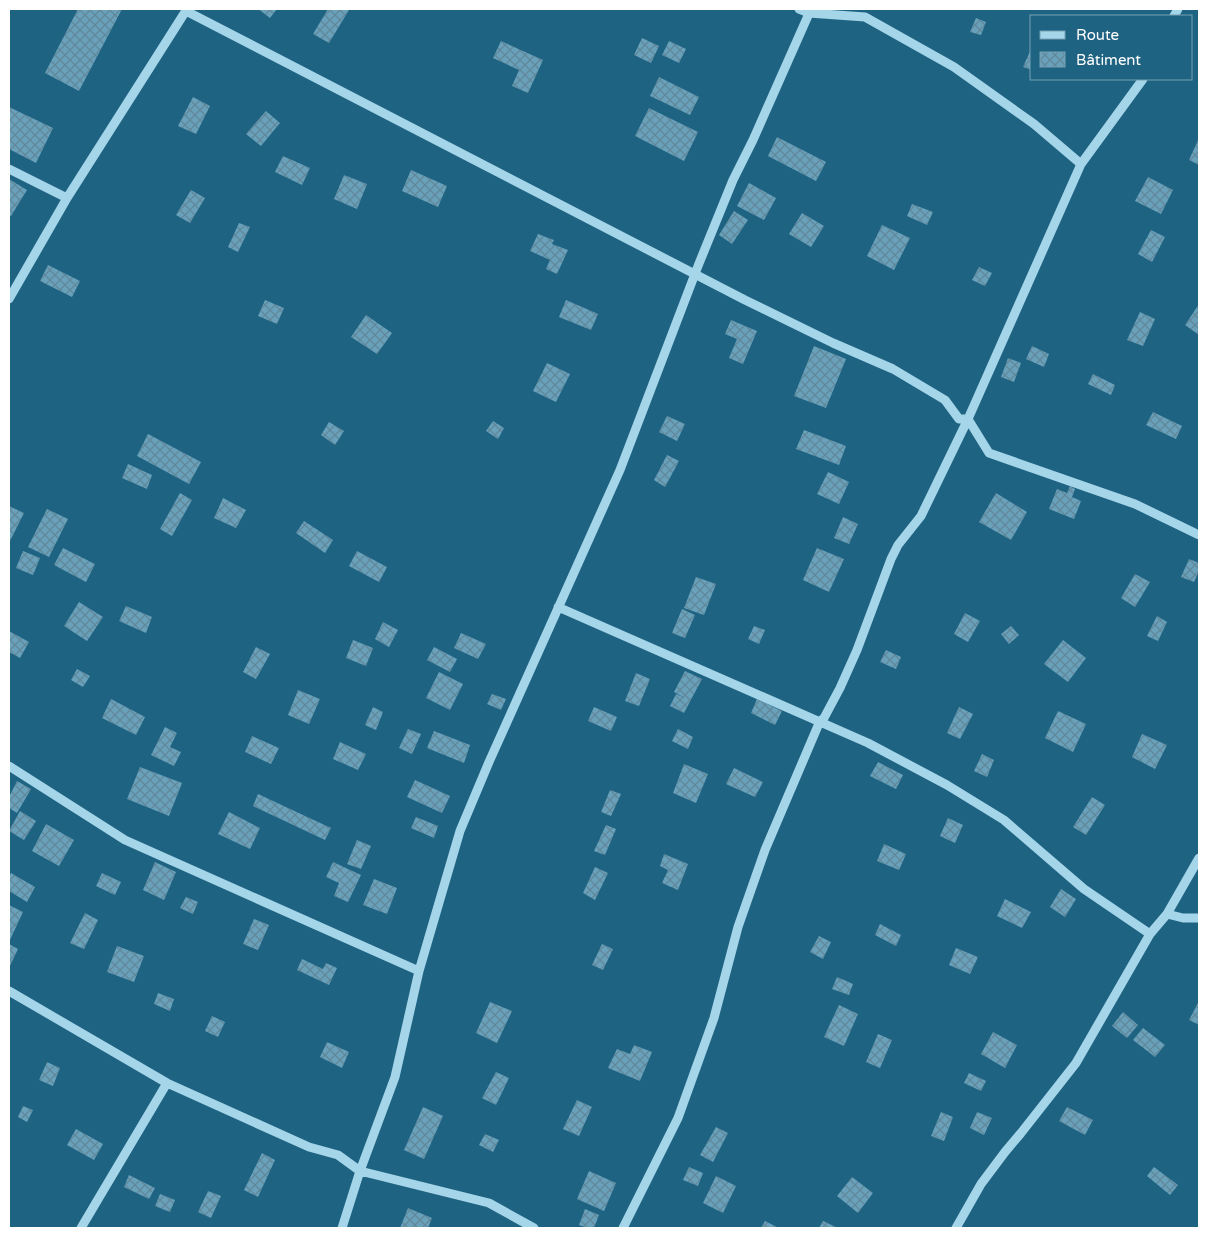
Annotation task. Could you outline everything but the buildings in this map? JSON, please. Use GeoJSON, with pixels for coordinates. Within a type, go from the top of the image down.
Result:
{"type":"FeatureCollection","features":[{"type":"Feature","properties":{"kind":"street"},"geometry":{"type":"LineString","coordinates":[[799,9],[865,17],[954,67],[1034,124],[1081,164]]}},
{"type":"Feature","properties":{"kind":"street"},"geometry":{"type":"LineString","coordinates":[[9,300],[67,198],[187,10],[695,273],[833,343],[893,369],[945,400],[959,420],[968,419]]}},
{"type":"Feature","properties":{"kind":"street"},"geometry":{"type":"LineString","coordinates":[[342,1228],[360,1171],[395,1077],[419,971],[460,831],[620,470],[695,273],[733,180],[753,140],[810,11]]}},
{"type":"Feature","properties":{"kind":"street"},"geometry":{"type":"LineString","coordinates":[[623,1228],[678,1118],[714,1018],[738,927],[765,850],[820,721],[824,718],[840,688],[891,558],[898,545],[921,516],[968,419],[1081,164],[1142,80]]}},
{"type":"Feature","properties":{"kind":"street"},"geometry":{"type":"LineString","coordinates":[[9,169],[67,198]]}},
{"type":"Feature","properties":{"kind":"street"},"geometry":{"type":"LineString","coordinates":[[968,419],[990,453],[1128,502],[1156,513],[1199,535]]}},
{"type":"Feature","properties":{"kind":"street"},"geometry":{"type":"LineString","coordinates":[[558,607],[868,743],[946,785],[1004,820],[1084,889],[1150,934]]}},
{"type":"Feature","properties":{"kind":"street"},"geometry":{"type":"LineString","coordinates":[[9,766],[125,840],[419,971]]}},
{"type":"Feature","properties":{"kind":"street"},"geometry":{"type":"LineString","coordinates":[[956,1228],[987,1176],[1076,1063],[1150,934],[1167,914],[1199,858]]}},
{"type":"Feature","properties":{"kind":"street"},"geometry":{"type":"LineString","coordinates":[[1167,914],[1182,918],[1199,918]]}},
{"type":"Feature","properties":{"kind":"street"},"geometry":{"type":"LineString","coordinates":[[9,991],[167,1083],[301,1144],[338,1155],[360,1171],[489,1203],[534,1228]]}},
{"type":"Feature","properties":{"kind":"street"},"geometry":{"type":"LineString","coordinates":[[80,1228],[167,1083]]}}]}
